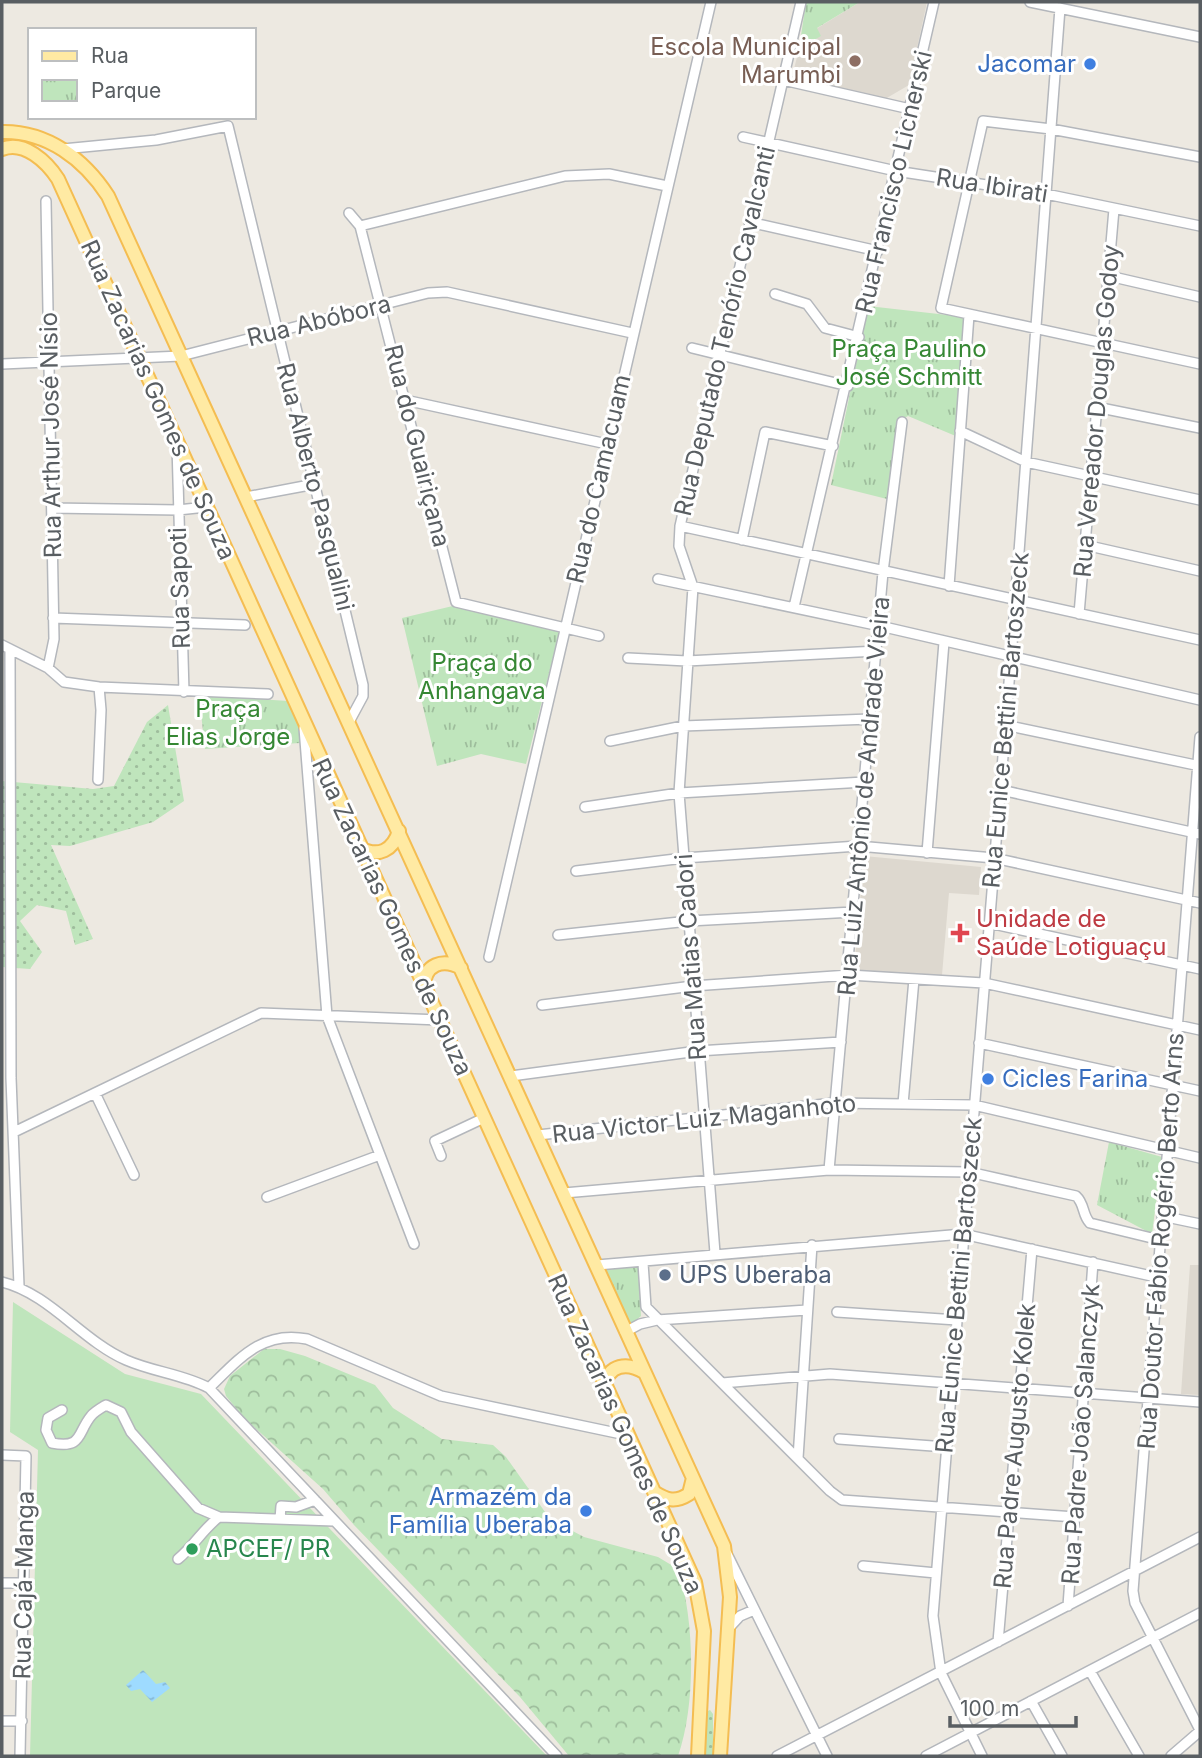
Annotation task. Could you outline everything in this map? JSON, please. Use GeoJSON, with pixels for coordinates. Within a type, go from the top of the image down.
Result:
{"type":"FeatureCollection","features":[{"type":"Feature","properties":{"kind":"main road","name":"Rua Zacarias Gomes de Souza"},"geometry":{"type":"LineString","coordinates":[[2,132],[44,139],[63,149],[85,166],[108,196],[724,1546],[730,1597],[725,1634],[720,1756]]}},
{"type":"Feature","properties":{"kind":"main road","name":"Rua Zacarias Gomes de Souza"},"geometry":{"type":"LineString","coordinates":[[2,149],[21,148],[41,159],[58,179],[626,1435],[695,1581],[704,1631],[698,1756]]}},
{"type":"Feature","properties":{"kind":"main road"},"geometry":{"type":"LineString","coordinates":[[360,848],[380,853],[389,848],[399,831]]}},
{"type":"Feature","properties":{"kind":"main road"},"geometry":{"type":"LineString","coordinates":[[424,987],[424,978],[435,964],[444,962],[461,968]]}},
{"type":"Feature","properties":{"kind":"main road"},"geometry":{"type":"LineString","coordinates":[[604,1385],[606,1376],[614,1368],[624,1365],[644,1372]]}},
{"type":"Feature","properties":{"kind":"main road"},"geometry":{"type":"LineString","coordinates":[[654,1492],[671,1501],[681,1500],[688,1494],[692,1476]]}},
{"type":"Feature","properties":{"kind":"main road"},"geometry":{"type":"LineString","coordinates":[[701,1716],[712,1709],[723,1718]]}},
{"type":"Feature","properties":{"kind":"street","name":"Rua do Camacuam"},"geometry":{"type":"LineString","coordinates":[[489,957],[711,2]]}},
{"type":"Feature","properties":{"kind":"street","name":"Rua Deputado Tenório Cavalcanti"},"geometry":{"type":"LineString","coordinates":[[687,661],[694,587],[679,546],[680,526],[801,2]]}},
{"type":"Feature","properties":{"kind":"street","name":"Rua Francisco Licnerski"},"geometry":{"type":"LineString","coordinates":[[794,607],[848,386],[934,2]]}},
{"type":"Feature","properties":{"kind":"street"},"geometry":{"type":"LineString","coordinates":[[1030,2],[1200,37]]}},
{"type":"Feature","properties":{"kind":"street","name":"Rua Eunice Bettini Bartoszeck"},"geometry":{"type":"LineString","coordinates":[[982,1756],[941,1672],[933,1616],[1001,790],[1059,8]]}},
{"type":"Feature","properties":{"kind":"street"},"geometry":{"type":"LineString","coordinates":[[783,80],[910,109]]}},
{"type":"Feature","properties":{"kind":"street"},"geometry":{"type":"LineString","coordinates":[[1200,157],[1051,129],[983,121],[941,307],[1200,364]]}},
{"type":"Feature","properties":{"kind":"street","name":"Rua Alberto Pasqualini"},"geometry":{"type":"LineString","coordinates":[[63,149],[166,139],[228,127],[363,685],[363,696],[349,722]]}},
{"type":"Feature","properties":{"kind":"street","name":"Rua Ibirati"},"geometry":{"type":"LineString","coordinates":[[743,137],[896,172],[1046,194],[1200,226]]}},
{"type":"Feature","properties":{"kind":"street"},"geometry":{"type":"LineString","coordinates":[[360,226],[565,176],[608,174],[667,186]]}},
{"type":"Feature","properties":{"kind":"street","name":"Rua Arthur José Nísio"},"geometry":{"type":"LineString","coordinates":[[46,201],[53,618],[48,668]]}},
{"type":"Feature","properties":{"kind":"street","name":"Rua Vereador Douglas Godoy"},"geometry":{"type":"LineString","coordinates":[[1079,614],[1114,209]]}},
{"type":"Feature","properties":{"kind":"street","name":"Rua do Guairiçana"},"geometry":{"type":"LineString","coordinates":[[349,213],[360,226],[456,601],[565,628]]}},
{"type":"Feature","properties":{"kind":"street"},"geometry":{"type":"LineString","coordinates":[[750,222],[878,251]]}},
{"type":"Feature","properties":{"kind":"street"},"geometry":{"type":"LineString","coordinates":[[1109,276],[1200,297]]}},
{"type":"Feature","properties":{"kind":"street","name":"Rua Abóbora"},"geometry":{"type":"LineString","coordinates":[[2,364],[139,360],[181,355],[428,293],[447,292],[632,333]]}},
{"type":"Feature","properties":{"kind":"street"},"geometry":{"type":"LineString","coordinates":[[775,294],[807,304],[825,328],[859,337]]}},
{"type":"Feature","properties":{"kind":"street"},"geometry":{"type":"LineString","coordinates":[[949,586],[969,315]]}},
{"type":"Feature","properties":{"kind":"street"},"geometry":{"type":"LineString","coordinates":[[692,348],[848,386]]}},
{"type":"Feature","properties":{"kind":"street"},"geometry":{"type":"LineString","coordinates":[[405,400],[607,443]]}},
{"type":"Feature","properties":{"kind":"street"},"geometry":{"type":"LineString","coordinates":[[1096,407],[1200,428]]}},
{"type":"Feature","properties":{"kind":"street","name":"Rua Luiz Antônio de Andrade Vieira"},"geometry":{"type":"LineString","coordinates":[[829,1170],[849,975],[883,572],[902,422]]}},
{"type":"Feature","properties":{"kind":"street"},"geometry":{"type":"LineString","coordinates":[[960,431],[1026,461],[1200,500]]}},
{"type":"Feature","properties":{"kind":"street"},"geometry":{"type":"LineString","coordinates":[[742,540],[765,432],[833,446]]}},
{"type":"Feature","properties":{"kind":"street","name":"Rua Sapoti"},"geometry":{"type":"LineString","coordinates":[[176,441],[184,692]]}},
{"type":"Feature","properties":{"kind":"street"},"geometry":{"type":"LineString","coordinates":[[246,497],[315,484]]}},
{"type":"Feature","properties":{"kind":"street"},"geometry":{"type":"LineString","coordinates":[[52,508],[178,510],[206,506]]}},
{"type":"Feature","properties":{"kind":"street"},"geometry":{"type":"LineString","coordinates":[[680,526],[1200,640]]}},
{"type":"Feature","properties":{"kind":"street"},"geometry":{"type":"LineString","coordinates":[[1085,545],[1200,571]]}},
{"type":"Feature","properties":{"kind":"street"},"geometry":{"type":"LineString","coordinates":[[658,579],[880,626],[1200,700]]}},
{"type":"Feature","properties":{"kind":"street"},"geometry":{"type":"LineString","coordinates":[[53,618],[245,625]]}},
{"type":"Feature","properties":{"kind":"street"},"geometry":{"type":"LineString","coordinates":[[565,628],[599,636]]}},
{"type":"Feature","properties":{"kind":"street"},"geometry":{"type":"LineString","coordinates":[[927,853],[944,642]]}},
{"type":"Feature","properties":{"kind":"street"},"geometry":{"type":"LineString","coordinates":[[19,1286],[14,1132],[6,1034],[6,647],[48,668],[64,682],[184,692],[268,694]]}},
{"type":"Feature","properties":{"kind":"street"},"geometry":{"type":"LineString","coordinates":[[628,658],[687,661],[877,651]]}},
{"type":"Feature","properties":{"kind":"street","name":"Rua Matias Cadori"},"geometry":{"type":"LineString","coordinates":[[687,661],[679,793],[715,1253]]}},
{"type":"Feature","properties":{"kind":"street"},"geometry":{"type":"LineString","coordinates":[[98,780],[101,710],[99,687]]}},
{"type":"Feature","properties":{"kind":"street"},"geometry":{"type":"LineString","coordinates":[[610,741],[683,726],[870,719]]}},
{"type":"Feature","properties":{"kind":"street"},"geometry":{"type":"LineString","coordinates":[[303,721],[327,1016],[414,1244]]}},
{"type":"Feature","properties":{"kind":"street"},"geometry":{"type":"LineString","coordinates":[[1005,725],[1199,766]]}},
{"type":"Feature","properties":{"kind":"street","name":"Rua Doutor Fábio Rogério Berto Arns"},"geometry":{"type":"LineString","coordinates":[[1200,737],[1197,833],[1182,966],[1133,1573],[1135,1603],[1200,1731]]}},
{"type":"Feature","properties":{"kind":"street"},"geometry":{"type":"LineString","coordinates":[[307,774],[310,768],[323,766]]}},
{"type":"Feature","properties":{"kind":"street"},"geometry":{"type":"LineString","coordinates":[[585,807],[679,793],[864,782]]}},
{"type":"Feature","properties":{"kind":"street"},"geometry":{"type":"LineString","coordinates":[[1001,790],[1197,833]]}},
{"type":"Feature","properties":{"kind":"street"},"geometry":{"type":"LineString","coordinates":[[576,871],[684,858],[858,846],[994,858],[1200,903]]}},
{"type":"Feature","properties":{"kind":"street"},"geometry":{"type":"LineString","coordinates":[[558,935],[689,921],[853,912]]}},
{"type":"Feature","properties":{"kind":"street"},"geometry":{"type":"LineString","coordinates":[[989,923],[1200,969]]}},
{"type":"Feature","properties":{"kind":"street"},"geometry":{"type":"LineString","coordinates":[[542,1006],[693,986],[849,975],[984,983],[1200,1030]]}},
{"type":"Feature","properties":{"kind":"street"},"geometry":{"type":"LineString","coordinates":[[903,1104],[914,979]]}},
{"type":"Feature","properties":{"kind":"street"},"geometry":{"type":"LineString","coordinates":[[14,1132],[261,1013],[440,1020]]}},
{"type":"Feature","properties":{"kind":"street"},"geometry":{"type":"LineString","coordinates":[[511,1076],[698,1051],[841,1042]]}},
{"type":"Feature","properties":{"kind":"street"},"geometry":{"type":"LineString","coordinates":[[979,1043],[1200,1091]]}},
{"type":"Feature","properties":{"kind":"street"},"geometry":{"type":"LineString","coordinates":[[95,1093],[134,1175]]}},
{"type":"Feature","properties":{"kind":"street","name":"Rua Victor Luiz Maganhoto"},"geometry":{"type":"LineString","coordinates":[[538,1135],[834,1103],[974,1105],[1200,1158]]}},
{"type":"Feature","properties":{"kind":"street"},"geometry":{"type":"LineString","coordinates":[[441,1156],[435,1143],[437,1139],[484,1118]]}},
{"type":"Feature","properties":{"kind":"street"},"geometry":{"type":"LineString","coordinates":[[267,1197],[380,1155]]}},
{"type":"Feature","properties":{"kind":"street"},"geometry":{"type":"LineString","coordinates":[[565,1194],[829,1170],[969,1172],[1076,1196],[1082,1202],[1086,1219],[1090,1223],[1160,1240]]}},
{"type":"Feature","properties":{"kind":"street"},"geometry":{"type":"LineString","coordinates":[[1162,1216],[1200,1224]]}},
{"type":"Feature","properties":{"kind":"street"},"geometry":{"type":"LineString","coordinates":[[597,1265],[963,1234],[1156,1277]]}},
{"type":"Feature","properties":{"kind":"street"},"geometry":{"type":"LineString","coordinates":[[798,1458],[812,1245]]}},
{"type":"Feature","properties":{"kind":"street","name":"Rua Padre Augusto Kolek"},"geometry":{"type":"LineString","coordinates":[[998,1642],[1032,1249]]}},
{"type":"Feature","properties":{"kind":"street","name":"Rua Padre João Salanczyk"},"geometry":{"type":"LineString","coordinates":[[1068,1605],[1093,1262]]}},
{"type":"Feature","properties":{"kind":"street"},"geometry":{"type":"LineString","coordinates":[[640,1324],[646,1307],[643,1263]]}},
{"type":"Feature","properties":{"kind":"street"},"geometry":{"type":"LineString","coordinates":[[2,1282],[19,1286],[63,1315],[94,1342],[127,1360],[194,1380],[209,1388],[557,1756]]}},
{"type":"Feature","properties":{"kind":"street"},"geometry":{"type":"LineString","coordinates":[[646,1307],[842,1500],[1074,1517]]}},
{"type":"Feature","properties":{"kind":"street"},"geometry":{"type":"LineString","coordinates":[[625,1332],[640,1324],[657,1320],[807,1310]]}},
{"type":"Feature","properties":{"kind":"street"},"geometry":{"type":"LineString","coordinates":[[838,1312],[957,1320]]}},
{"type":"Feature","properties":{"kind":"street"},"geometry":{"type":"LineString","coordinates":[[209,1388],[251,1347],[275,1337],[290,1335],[307,1339],[441,1395],[626,1435]]}},
{"type":"Feature","properties":{"kind":"street"},"geometry":{"type":"LineString","coordinates":[[722,1383],[831,1374],[1200,1402]]}},
{"type":"Feature","properties":{"kind":"street"},"geometry":{"type":"LineString","coordinates":[[62,1410],[48,1418],[46,1430],[52,1443],[66,1446],[81,1438],[91,1416],[106,1405],[121,1412],[131,1432],[198,1508],[219,1517],[334,1521]]}},
{"type":"Feature","properties":{"kind":"street"},"geometry":{"type":"LineString","coordinates":[[839,1439],[946,1447]]}},
{"type":"Feature","properties":{"kind":"street","name":"Rua Cajá-Manga"},"geometry":{"type":"LineString","coordinates":[[2,1455],[26,1456],[20,1756]]}},
{"type":"Feature","properties":{"kind":"street"},"geometry":{"type":"LineString","coordinates":[[281,1519],[282,1506],[296,1507],[315,1500]]}},
{"type":"Feature","properties":{"kind":"street"},"geometry":{"type":"LineString","coordinates":[[295,1520],[296,1507]]}},
{"type":"Feature","properties":{"kind":"street"},"geometry":{"type":"LineString","coordinates":[[177,1559],[194,1546],[205,1527],[219,1517]]}},
{"type":"Feature","properties":{"kind":"street"},"geometry":{"type":"LineString","coordinates":[[777,1756],[1200,1537]]}},
{"type":"Feature","properties":{"kind":"street"},"geometry":{"type":"LineString","coordinates":[[724,1546],[827,1756]]}},
{"type":"Feature","properties":{"kind":"street"},"geometry":{"type":"LineString","coordinates":[[863,1566],[936,1573]]}},
{"type":"Feature","properties":{"kind":"street"},"geometry":{"type":"LineString","coordinates":[[2,1583],[25,1583]]}},
{"type":"Feature","properties":{"kind":"street"},"geometry":{"type":"LineString","coordinates":[[725,1634],[740,1616],[754,1610]]}},
{"type":"Feature","properties":{"kind":"street"},"geometry":{"type":"LineString","coordinates":[[926,1756],[1200,1613]]}},
{"type":"Feature","properties":{"kind":"street"},"geometry":{"type":"LineString","coordinates":[[1090,1671],[1139,1756]]}},
{"type":"Feature","properties":{"kind":"street"},"geometry":{"type":"LineString","coordinates":[[1031,1701],[1062,1756]]}},
{"type":"Feature","properties":{"kind":"street"},"geometry":{"type":"LineString","coordinates":[[2,1721],[22,1721]]}},
{"type":"Feature","properties":{"kind":"street"},"geometry":{"type":"LineString","coordinates":[[1171,1756],[1200,1731]]}},
{"type":"Feature","properties":{"kind":"shaded area","name":"Escola Municipal Marumbi"},"geometry":{"type":"Polygon","coordinates":[[[860,2],[927,2],[909,85],[885,99],[796,79],[793,73],[799,49],[820,36],[816,29],[860,2]]]}},
{"type":"Feature","properties":{"kind":"shaded area"},"geometry":{"type":"Polygon","coordinates":[[[864,856],[981,867],[979,895],[949,893],[942,975],[854,971],[864,856]]]}},
{"type":"Feature","properties":{"kind":"shaded area"},"geometry":{"type":"Polygon","coordinates":[[[1190,1265],[1200,1265],[1200,1395],[1181,1394],[1190,1265]]]}},
{"type":"Feature","properties":{"kind":"green space"},"geometry":{"type":"Polygon","coordinates":[[[806,2],[860,2],[817,28],[821,36],[799,49],[806,2]]]}},
{"type":"Feature","properties":{"kind":"green space","name":"Praça Paulino José Schmitt"},"geometry":{"type":"Polygon","coordinates":[[[868,306],[965,317],[958,437],[908,416],[898,422],[887,499],[831,485],[868,306]]]}},
{"type":"Feature","properties":{"kind":"green space","name":"Praça do Anhangava"},"geometry":{"type":"Polygon","coordinates":[[[457,605],[560,630],[526,764],[481,754],[437,766],[402,618],[457,605]]]}},
{"type":"Feature","properties":{"kind":"green space","name":"Praça Elias Jorge"},"geometry":{"type":"Polygon","coordinates":[[[199,695],[288,701],[300,722],[300,743],[205,749],[199,695]]]}},
{"type":"Feature","properties":{"kind":"green space"},"geometry":{"type":"Polygon","coordinates":[[[168,705],[184,801],[153,822],[70,846],[51,845],[93,939],[75,945],[66,911],[37,905],[20,921],[42,952],[30,969],[2,967],[2,781],[93,789],[114,786],[147,722],[168,705]]]}},
{"type":"Feature","properties":{"kind":"green space"},"geometry":{"type":"Polygon","coordinates":[[[1109,1142],[1162,1157],[1152,1234],[1097,1205],[1109,1142]]]}},
{"type":"Feature","properties":{"kind":"green space"},"geometry":{"type":"Polygon","coordinates":[[[638,1266],[641,1316],[634,1322],[627,1322],[605,1268],[638,1266]]]}},
{"type":"Feature","properties":{"kind":"green space","name":"APCEF/ PR"},"geometry":{"type":"Polygon","coordinates":[[[13,1302],[125,1374],[201,1394],[546,1755],[30,1756],[38,1450],[10,1432],[13,1302]]]}},
{"type":"Feature","properties":{"kind":"green space"},"geometry":{"type":"Polygon","coordinates":[[[264,1349],[280,1349],[305,1356],[375,1385],[393,1408],[442,1439],[493,1445],[506,1457],[550,1519],[584,1537],[658,1557],[678,1569],[688,1613],[691,1662],[688,1712],[678,1756],[569,1756],[520,1697],[354,1525],[323,1489],[243,1417],[226,1396],[224,1389],[230,1376],[264,1349]]]}},
{"type":"Feature","properties":{"kind":"green space"},"geometry":{"type":"Polygon","coordinates":[[[710,1710],[713,1714],[713,1756],[703,1756],[706,1712],[710,1710]]]}},
{"type":"Feature","properties":{"kind":"water"},"geometry":{"type":"Polygon","coordinates":[[[143,1670],[156,1684],[165,1682],[170,1688],[152,1702],[140,1689],[131,1691],[126,1685],[143,1670]]]}},
{"type":"Feature","properties":{"kind":"place","name":"Escola Municipal Marumbi"},"geometry":{"type":"Point","coordinates":[855,61]}},
{"type":"Feature","properties":{"kind":"place","name":"Jacomar"},"geometry":{"type":"Point","coordinates":[1090,64]}},
{"type":"Feature","properties":{"kind":"place","name":"Unidade de Saúde Lotiguaçu"},"geometry":{"type":"Point","coordinates":[960,933]}},
{"type":"Feature","properties":{"kind":"place","name":"Cicles Farina"},"geometry":{"type":"Point","coordinates":[988,1079]}},
{"type":"Feature","properties":{"kind":"place","name":"UPS Uberaba"},"geometry":{"type":"Point","coordinates":[665,1275]}},
{"type":"Feature","properties":{"kind":"place","name":"Armazém da Família Uberaba"},"geometry":{"type":"Point","coordinates":[586,1511]}},
{"type":"Feature","properties":{"kind":"place","name":"APCEF/ PR"},"geometry":{"type":"Point","coordinates":[192,1549]}}]}
